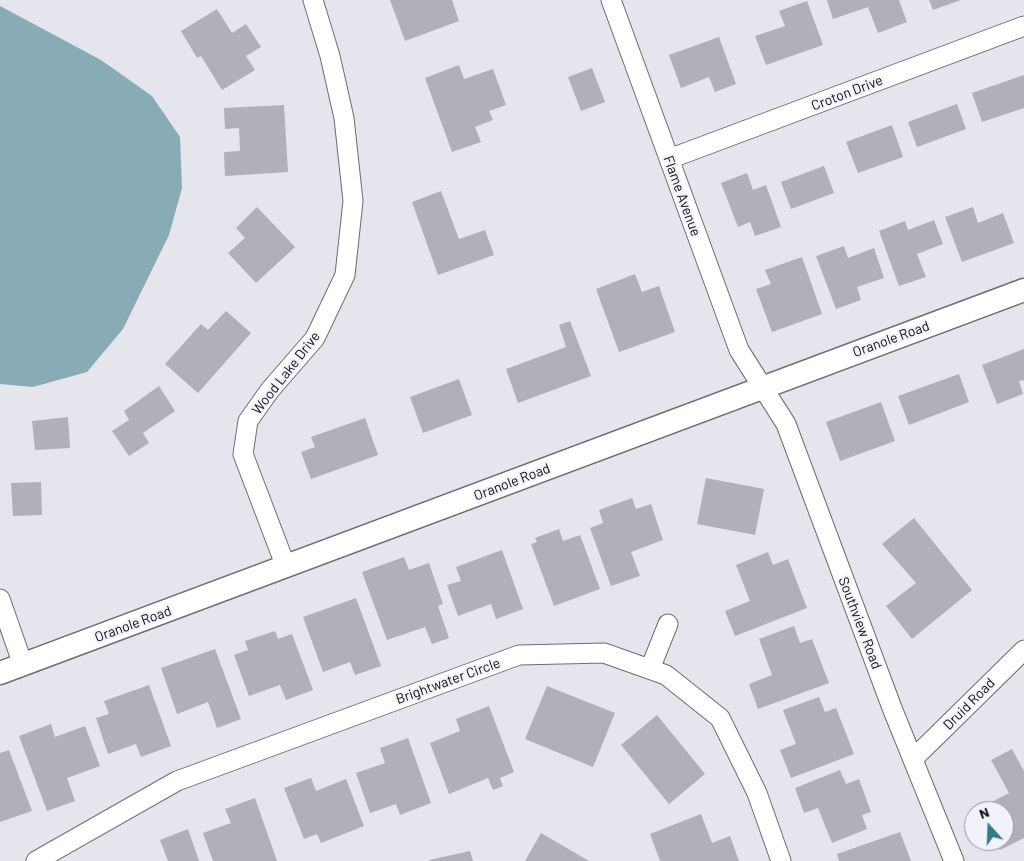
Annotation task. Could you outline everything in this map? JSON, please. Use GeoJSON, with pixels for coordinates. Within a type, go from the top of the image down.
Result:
{"type":"FeatureCollection","features":[{"type":"Feature","properties":{"kind":"street","name":"Wood Lake Drive"},"geometry":{"type":"LineString","coordinates":[[286,567],[243,454],[248,421],[270,390],[315,338],[345,275],[353,201],[344,118],[330,56],[313,0]]}},
{"type":"Feature","properties":{"kind":"street","name":"Flame Avenue"},"geometry":{"type":"LineString","coordinates":[[611,0],[740,350],[762,388]]}},
{"type":"Feature","properties":{"kind":"street","name":"Croton Drive"},"geometry":{"type":"LineString","coordinates":[[669,159],[1024,26]]}},
{"type":"Feature","properties":{"kind":"street","name":"Oranole Road"},"geometry":{"type":"LineString","coordinates":[[0,673],[1024,290]]}},
{"type":"Feature","properties":{"kind":"street","name":"Southview Road"},"geometry":{"type":"LineString","coordinates":[[762,388],[786,424],[913,759],[954,861]]}},
{"type":"Feature","properties":{"kind":"street"},"geometry":{"type":"LineString","coordinates":[[0,598],[23,665]]}},
{"type":"Feature","properties":{"kind":"street"},"geometry":{"type":"LineString","coordinates":[[650,670],[668,624]]}},
{"type":"Feature","properties":{"kind":"street","name":"Druid Road"},"geometry":{"type":"LineString","coordinates":[[913,759],[1024,650]]}},
{"type":"Feature","properties":{"kind":"street","name":"Brightwater Circle"},"geometry":{"type":"LineString","coordinates":[[36,861],[177,782],[519,654],[604,653],[666,675],[720,718],[757,793],[781,861]]}},
{"type":"Feature","properties":{"kind":"water"},"geometry":{"type":"Polygon","coordinates":[[[0,6],[101,60],[152,96],[180,137],[182,188],[169,235],[123,329],[87,372],[33,387],[0,384],[0,6]]]}},
{"type":"Feature","properties":{"kind":"building"},"geometry":{"type":"Polygon","coordinates":[[[390,0],[452,0],[459,21],[405,41],[390,0]]]}},
{"type":"Feature","properties":{"kind":"building"},"geometry":{"type":"Polygon","coordinates":[[[827,0],[899,0],[907,22],[878,33],[868,7],[833,19],[827,0]]]}},
{"type":"Feature","properties":{"kind":"building"},"geometry":{"type":"Polygon","coordinates":[[[929,0],[961,0],[933,10],[929,0]]]}},
{"type":"Feature","properties":{"kind":"building"},"geometry":{"type":"Polygon","coordinates":[[[807,1],[823,45],[766,65],[755,36],[785,26],[779,11],[807,1]]]}},
{"type":"Feature","properties":{"kind":"building"},"geometry":{"type":"Polygon","coordinates":[[[217,9],[232,33],[246,24],[261,47],[246,56],[255,70],[222,90],[201,56],[197,58],[181,31],[217,9]]]}},
{"type":"Feature","properties":{"kind":"building"},"geometry":{"type":"Polygon","coordinates":[[[719,37],[736,84],[715,92],[709,77],[681,88],[669,55],[719,37]]]}},
{"type":"Feature","properties":{"kind":"building"},"geometry":{"type":"Polygon","coordinates":[[[459,65],[464,79],[493,69],[506,105],[489,111],[493,120],[475,127],[481,142],[452,152],[425,78],[459,65]]]}},
{"type":"Feature","properties":{"kind":"building"},"geometry":{"type":"Polygon","coordinates":[[[592,68],[605,102],[581,111],[568,77],[592,68]]]}},
{"type":"Feature","properties":{"kind":"building"},"geometry":{"type":"Polygon","coordinates":[[[1024,75],[1024,108],[982,122],[972,93],[1024,75]]]}},
{"type":"Feature","properties":{"kind":"building"},"geometry":{"type":"Polygon","coordinates":[[[957,104],[966,129],[917,147],[908,122],[957,104]]]}},
{"type":"Feature","properties":{"kind":"building"},"geometry":{"type":"Polygon","coordinates":[[[284,105],[288,172],[225,176],[224,152],[240,151],[239,128],[225,129],[224,108],[284,105]]]}},
{"type":"Feature","properties":{"kind":"building"},"geometry":{"type":"Polygon","coordinates":[[[892,125],[903,157],[858,173],[846,142],[892,125]]]}},
{"type":"Feature","properties":{"kind":"building"},"geometry":{"type":"Polygon","coordinates":[[[824,166],[834,193],[791,209],[781,182],[824,166]]]}},
{"type":"Feature","properties":{"kind":"building"},"geometry":{"type":"Polygon","coordinates":[[[747,173],[753,190],[766,185],[781,227],[755,236],[750,222],[738,227],[721,183],[747,173]]]}},
{"type":"Feature","properties":{"kind":"building"},"geometry":{"type":"Polygon","coordinates":[[[441,191],[459,239],[485,230],[494,255],[438,275],[412,202],[441,191]]]}},
{"type":"Feature","properties":{"kind":"building"},"geometry":{"type":"Polygon","coordinates":[[[257,207],[295,247],[256,283],[228,253],[245,238],[236,228],[257,207]]]}},
{"type":"Feature","properties":{"kind":"building"},"geometry":{"type":"Polygon","coordinates":[[[973,207],[978,223],[1003,213],[1014,243],[962,262],[945,217],[973,207]]]}},
{"type":"Feature","properties":{"kind":"building"},"geometry":{"type":"Polygon","coordinates":[[[934,220],[943,244],[917,254],[926,277],[899,286],[879,231],[905,221],[908,230],[934,220]]]}},
{"type":"Feature","properties":{"kind":"building"},"geometry":{"type":"Polygon","coordinates":[[[844,246],[848,258],[874,248],[884,278],[857,287],[861,300],[836,309],[816,256],[844,246]]]}},
{"type":"Feature","properties":{"kind":"building"},"geometry":{"type":"Polygon","coordinates":[[[802,257],[822,314],[772,332],[756,289],[771,284],[765,270],[802,257]]]}},
{"type":"Feature","properties":{"kind":"building"},"geometry":{"type":"Polygon","coordinates":[[[635,274],[642,292],[659,286],[675,332],[619,352],[596,289],[635,274]]]}},
{"type":"Feature","properties":{"kind":"building"},"geometry":{"type":"Polygon","coordinates":[[[226,311],[251,333],[198,393],[165,364],[201,324],[208,330],[226,311]]]}},
{"type":"Feature","properties":{"kind":"building"},"geometry":{"type":"Polygon","coordinates":[[[570,321],[591,376],[518,403],[506,369],[566,347],[559,325],[570,321]]]}},
{"type":"Feature","properties":{"kind":"building"},"geometry":{"type":"Polygon","coordinates":[[[1024,349],[1024,380],[1019,381],[1023,394],[997,404],[982,365],[1024,349]]]}},
{"type":"Feature","properties":{"kind":"building"},"geometry":{"type":"Polygon","coordinates":[[[959,374],[969,402],[909,425],[898,396],[959,374]]]}},
{"type":"Feature","properties":{"kind":"building"},"geometry":{"type":"Polygon","coordinates":[[[459,379],[472,415],[423,433],[410,397],[459,379]]]}},
{"type":"Feature","properties":{"kind":"building"},"geometry":{"type":"Polygon","coordinates":[[[159,386],[175,411],[143,433],[149,443],[129,456],[112,431],[129,420],[124,411],[159,386]]]}},
{"type":"Feature","properties":{"kind":"building"},"geometry":{"type":"Polygon","coordinates":[[[881,402],[895,441],[840,461],[826,422],[881,402]]]}},
{"type":"Feature","properties":{"kind":"building"},"geometry":{"type":"Polygon","coordinates":[[[68,417],[70,448],[35,450],[32,421],[68,417]]]}},
{"type":"Feature","properties":{"kind":"building"},"geometry":{"type":"Polygon","coordinates":[[[365,418],[378,455],[311,479],[301,452],[315,447],[311,437],[365,418]]]}},
{"type":"Feature","properties":{"kind":"building"},"geometry":{"type":"Polygon","coordinates":[[[706,478],[764,489],[755,535],[697,524],[706,478]]]}},
{"type":"Feature","properties":{"kind":"building"},"geometry":{"type":"Polygon","coordinates":[[[41,482],[42,515],[13,516],[11,483],[41,482]]]}},
{"type":"Feature","properties":{"kind":"building"},"geometry":{"type":"Polygon","coordinates":[[[632,498],[636,509],[651,504],[663,540],[631,552],[640,576],[611,586],[590,528],[603,523],[599,510],[632,498]]]}},
{"type":"Feature","properties":{"kind":"building"},"geometry":{"type":"Polygon","coordinates":[[[914,518],[972,590],[912,639],[886,606],[916,583],[882,544],[914,518]]]}},
{"type":"Feature","properties":{"kind":"building"},"geometry":{"type":"Polygon","coordinates":[[[559,529],[563,541],[580,535],[600,589],[554,606],[531,544],[537,542],[535,538],[559,529]]]}},
{"type":"Feature","properties":{"kind":"building"},"geometry":{"type":"Polygon","coordinates":[[[502,550],[523,609],[496,619],[491,604],[458,616],[447,585],[461,581],[456,567],[502,550]]]}},
{"type":"Feature","properties":{"kind":"building"},"geometry":{"type":"Polygon","coordinates":[[[768,552],[773,565],[788,559],[807,608],[735,636],[725,611],[750,601],[736,565],[768,552]]]}},
{"type":"Feature","properties":{"kind":"building"},"geometry":{"type":"Polygon","coordinates":[[[404,557],[409,570],[429,563],[443,604],[438,606],[449,638],[432,644],[425,627],[387,640],[362,572],[404,557]]]}},
{"type":"Feature","properties":{"kind":"building"},"geometry":{"type":"Polygon","coordinates":[[[356,598],[381,666],[355,675],[350,662],[323,672],[303,617],[356,598]]]}},
{"type":"Feature","properties":{"kind":"building"},"geometry":{"type":"Polygon","coordinates":[[[794,626],[800,643],[812,639],[829,683],[758,709],[749,684],[772,675],[759,639],[794,626]]]}},
{"type":"Feature","properties":{"kind":"building"},"geometry":{"type":"Polygon","coordinates":[[[275,631],[278,639],[292,634],[313,690],[286,700],[280,685],[249,696],[234,655],[248,650],[245,641],[275,631]]]}},
{"type":"Feature","properties":{"kind":"building"},"geometry":{"type":"Polygon","coordinates":[[[215,649],[241,719],[217,728],[208,702],[177,714],[161,668],[215,649]]]}},
{"type":"Feature","properties":{"kind":"building"},"geometry":{"type":"Polygon","coordinates":[[[149,685],[171,746],[141,757],[136,744],[108,754],[96,718],[109,714],[104,701],[149,685]]]}},
{"type":"Feature","properties":{"kind":"building"},"geometry":{"type":"Polygon","coordinates":[[[547,686],[615,713],[593,767],[525,739],[547,686]]]}},
{"type":"Feature","properties":{"kind":"building"},"geometry":{"type":"Polygon","coordinates":[[[819,697],[825,712],[836,708],[854,754],[791,778],[780,750],[796,744],[783,710],[819,697]]]}},
{"type":"Feature","properties":{"kind":"building"},"geometry":{"type":"Polygon","coordinates":[[[489,706],[514,772],[500,778],[503,786],[493,790],[488,778],[449,794],[430,743],[460,731],[456,719],[489,706]]]}},
{"type":"Feature","properties":{"kind":"building"},"geometry":{"type":"Polygon","coordinates":[[[657,715],[705,774],[669,804],[621,745],[657,715]]]}},
{"type":"Feature","properties":{"kind":"building"},"geometry":{"type":"Polygon","coordinates":[[[51,724],[55,737],[85,726],[100,766],[67,778],[75,801],[47,811],[19,736],[51,724]]]}},
{"type":"Feature","properties":{"kind":"building"},"geometry":{"type":"Polygon","coordinates":[[[408,738],[431,803],[400,815],[396,804],[370,813],[356,773],[385,763],[380,748],[408,738]]]}},
{"type":"Feature","properties":{"kind":"building"},"geometry":{"type":"Polygon","coordinates":[[[1012,749],[1024,771],[1024,838],[1014,843],[1014,801],[994,801],[1009,793],[991,760],[1012,749]]]}},
{"type":"Feature","properties":{"kind":"building"},"geometry":{"type":"Polygon","coordinates":[[[9,750],[32,811],[0,822],[0,753],[9,750]]]}},
{"type":"Feature","properties":{"kind":"building"},"geometry":{"type":"Polygon","coordinates":[[[840,770],[846,784],[859,779],[871,812],[862,815],[867,829],[832,843],[818,808],[804,813],[795,788],[840,770]]]}},
{"type":"Feature","properties":{"kind":"building"},"geometry":{"type":"Polygon","coordinates":[[[311,778],[316,791],[346,779],[364,826],[321,843],[317,834],[304,839],[284,788],[311,778]]]}},
{"type":"Feature","properties":{"kind":"building"},"geometry":{"type":"Polygon","coordinates":[[[255,798],[277,861],[213,861],[203,833],[231,823],[225,809],[255,798]]]}},
{"type":"Feature","properties":{"kind":"building"},"geometry":{"type":"Polygon","coordinates":[[[701,814],[712,843],[730,836],[739,861],[660,861],[650,834],[701,814]]]}},
{"type":"Feature","properties":{"kind":"building"},"geometry":{"type":"Polygon","coordinates":[[[188,829],[199,861],[168,861],[160,840],[188,829]]]}},
{"type":"Feature","properties":{"kind":"building"},"geometry":{"type":"Polygon","coordinates":[[[900,832],[911,861],[839,861],[837,854],[900,832]]]}},
{"type":"Feature","properties":{"kind":"building"},"geometry":{"type":"Polygon","coordinates":[[[541,833],[589,861],[525,861],[541,833]]]}},
{"type":"Feature","properties":{"kind":"building"},"geometry":{"type":"Polygon","coordinates":[[[470,851],[473,861],[429,860],[470,851]]]}}]}
